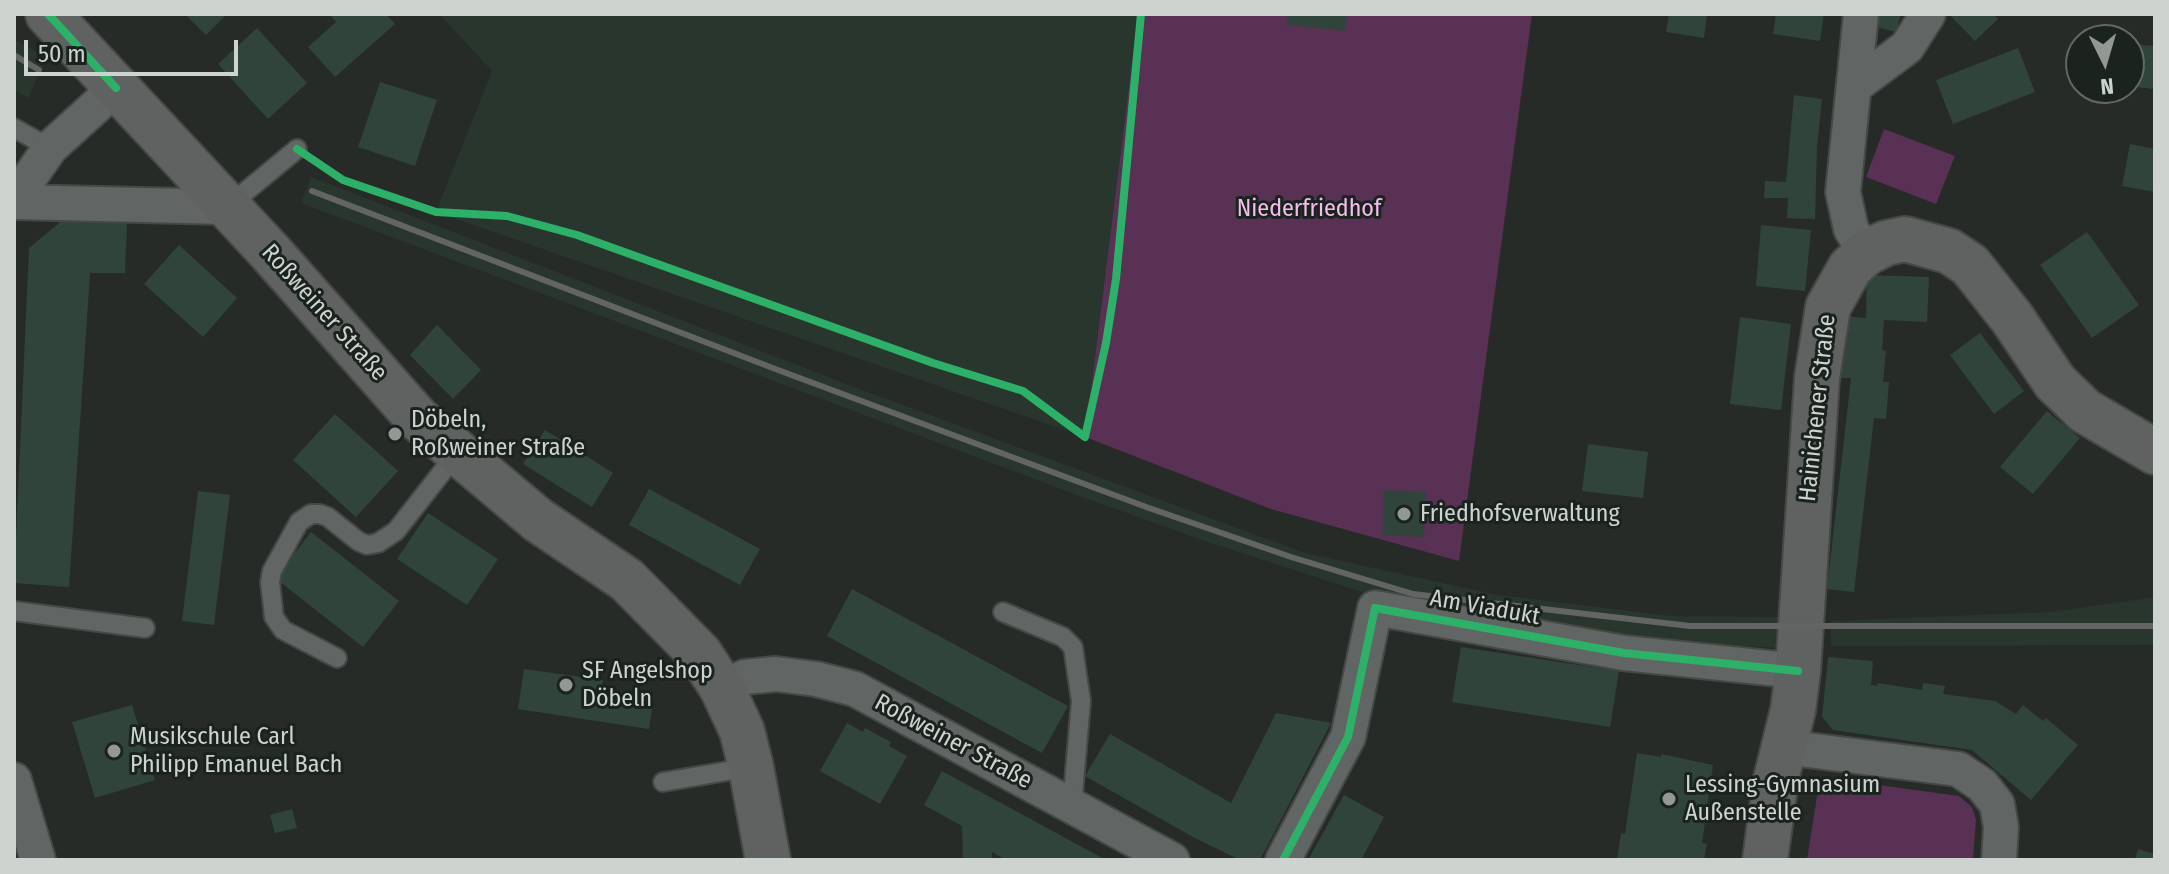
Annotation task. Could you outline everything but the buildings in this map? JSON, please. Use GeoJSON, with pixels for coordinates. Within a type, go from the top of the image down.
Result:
{"type":"FeatureCollection","features":[{"type":"Feature","properties":{"kind":"main road","name":"Roßweiner Straße"},"geometry":{"type":"LineString","coordinates":[[48,14],[271,253],[417,418],[538,520],[627,580],[700,654],[722,688],[742,731],[768,860]]}},
{"type":"Feature","properties":{"kind":"main road"},"geometry":{"type":"LineString","coordinates":[[1866,253],[1886,243],[1905,239],[1949,251],[1970,265],[2012,318],[2055,382],[2085,411],[2114,431],[2155,452]]}},
{"type":"Feature","properties":{"kind":"main road","name":"Hainichener Straße"},"geometry":{"type":"LineString","coordinates":[[1765,860],[1798,671],[1817,378],[1828,307],[1850,268],[1866,253]]}},
{"type":"Feature","properties":{"kind":"street"},"geometry":{"type":"LineString","coordinates":[[1861,14],[1843,192],[1851,229],[1866,253]]}},
{"type":"Feature","properties":{"kind":"street"},"geometry":{"type":"LineString","coordinates":[[1856,85],[1907,47],[1928,14]]}},
{"type":"Feature","properties":{"kind":"street"},"geometry":{"type":"LineString","coordinates":[[14,201],[50,148],[116,88]]}},
{"type":"Feature","properties":{"kind":"street"},"geometry":{"type":"LineString","coordinates":[[14,201],[227,207]]}},
{"type":"Feature","properties":{"kind":"street","name":"Am Viadukt"},"geometry":{"type":"LineString","coordinates":[[1283,860],[1348,737],[1375,608],[1624,653],[1798,671]]}},
{"type":"Feature","properties":{"kind":"street","name":"Roßweiner Straße"},"geometry":{"type":"LineString","coordinates":[[722,688],[745,677],[776,674],[816,679],[855,689],[1172,860]]}},
{"type":"Feature","properties":{"kind":"street"},"geometry":{"type":"LineString","coordinates":[[1784,747],[1958,769],[1982,785],[1997,804],[2001,827],[1999,860]]}},
{"type":"Feature","properties":{"kind":"street"},"geometry":{"type":"LineString","coordinates":[[14,780],[38,860]]}},
{"type":"Feature","properties":{"kind":"lane"},"geometry":{"type":"LineString","coordinates":[[14,128],[50,148]]}},
{"type":"Feature","properties":{"kind":"lane"},"geometry":{"type":"LineString","coordinates":[[227,207],[297,149]]}},
{"type":"Feature","properties":{"kind":"lane"},"geometry":{"type":"LineString","coordinates":[[337,658],[283,630],[274,617],[270,582],[272,571],[299,522],[311,514],[320,514],[358,541],[367,545],[378,543],[396,531],[457,453]]}},
{"type":"Feature","properties":{"kind":"lane"},"geometry":{"type":"LineString","coordinates":[[14,611],[145,628]]}},
{"type":"Feature","properties":{"kind":"lane"},"geometry":{"type":"LineString","coordinates":[[1003,612],[1063,637],[1073,647],[1081,701],[1072,806]]}},
{"type":"Feature","properties":{"kind":"lane"},"geometry":{"type":"LineString","coordinates":[[663,782],[751,767]]}},
{"type":"Feature","properties":{"kind":"shaded area"},"geometry":{"type":"Polygon","coordinates":[[[439,14],[1138,14],[1085,437],[436,212],[492,71],[439,14]]]}},
{"type":"Feature","properties":{"kind":"shaded area"},"geometry":{"type":"Polygon","coordinates":[[[14,39],[46,58],[28,98],[14,90],[14,39]]]}},
{"type":"Feature","properties":{"kind":"shaded area"},"geometry":{"type":"Polygon","coordinates":[[[311,177],[854,387],[1305,553],[1498,595],[1671,616],[1785,617],[1785,648],[1687,644],[1574,630],[1469,615],[1365,593],[1085,498],[301,203],[311,177]]]}},
{"type":"Feature","properties":{"kind":"shaded area"},"geometry":{"type":"Polygon","coordinates":[[[2155,597],[2155,645],[1831,646],[1831,621],[2051,612],[2155,597]]]}},
{"type":"Feature","properties":{"kind":"green space","name":"Niederfriedhof"},"geometry":{"type":"Polygon","coordinates":[[[1138,14],[1532,14],[1459,561],[1271,509],[1085,437],[1138,14]]]}},
{"type":"Feature","properties":{"kind":"green space"},"geometry":{"type":"Polygon","coordinates":[[[1884,129],[1955,156],[1936,204],[1866,177],[1884,129]]]}},
{"type":"Feature","properties":{"kind":"green space"},"geometry":{"type":"Polygon","coordinates":[[[1820,777],[1959,796],[1972,807],[1976,820],[1973,860],[1807,860],[1820,777]]]}},
{"type":"Feature","properties":{"kind":"railway"},"geometry":{"type":"LineString","coordinates":[[14,55],[39,70]]}},
{"type":"Feature","properties":{"kind":"railway"},"geometry":{"type":"LineString","coordinates":[[312,191],[1149,508],[1291,557],[1413,594],[1690,626],[2155,626]]}},
{"type":"Feature","properties":{"kind":"cycle path"},"geometry":{"type":"LineString","coordinates":[[48,14],[116,88]]}},
{"type":"Feature","properties":{"kind":"cycle path"},"geometry":{"type":"LineString","coordinates":[[297,149],[343,180],[436,212],[507,216],[577,235],[933,363],[1023,391],[1085,437],[1106,343],[1116,279],[1141,14]]}},
{"type":"Feature","properties":{"kind":"cycle path"},"geometry":{"type":"LineString","coordinates":[[1283,860],[1348,737],[1375,608],[1624,653],[1798,671]]}},
{"type":"Feature","properties":{"kind":"place","name":"Döbeln, Roßweiner Straße"},"geometry":{"type":"Point","coordinates":[395,434]}},
{"type":"Feature","properties":{"kind":"place","name":"Friedhofsverwaltung"},"geometry":{"type":"Point","coordinates":[1404,514]}},
{"type":"Feature","properties":{"kind":"place","name":"SF Angelshop Döbeln"},"geometry":{"type":"Point","coordinates":[566,685]}},
{"type":"Feature","properties":{"kind":"place","name":"Musikschule Carl Philipp Emanuel Bach"},"geometry":{"type":"Point","coordinates":[114,751]}},
{"type":"Feature","properties":{"kind":"place","name":"Lessing-Gymnasium Außenstelle"},"geometry":{"type":"Point","coordinates":[1669,799]}}]}
